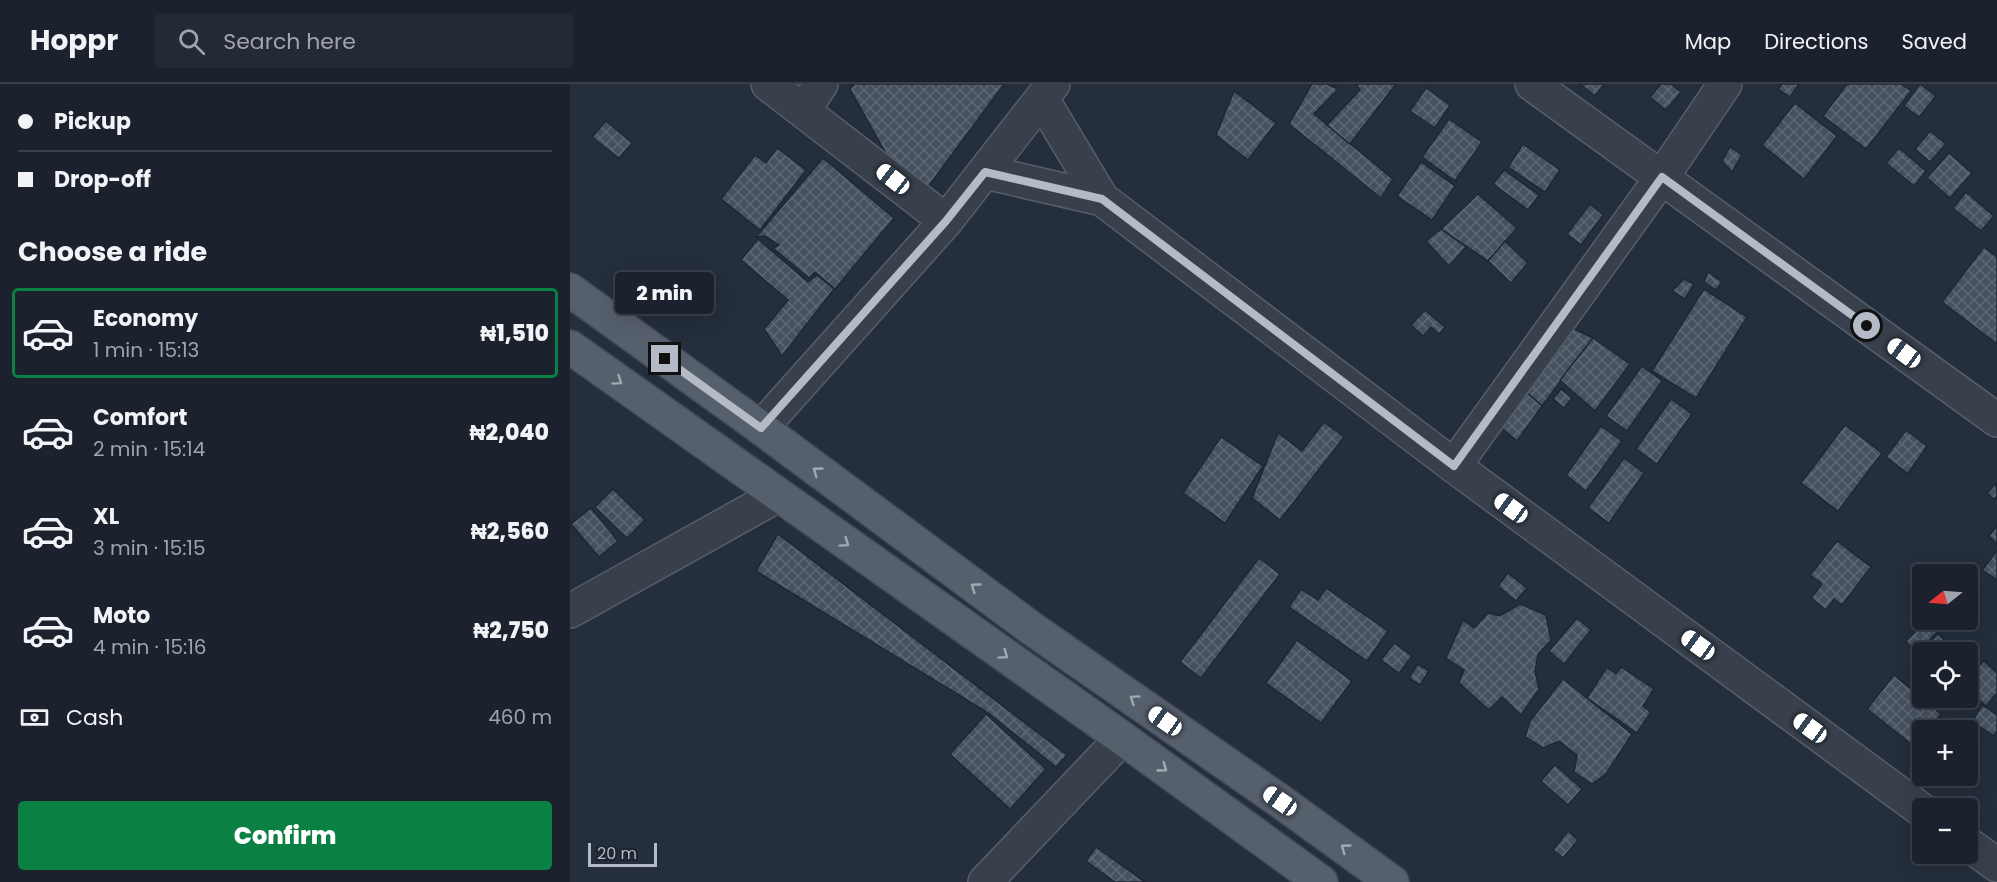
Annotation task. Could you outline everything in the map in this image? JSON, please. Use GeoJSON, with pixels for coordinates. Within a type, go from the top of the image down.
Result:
{"type":"FeatureCollection","features":[{"type":"Feature","properties":{"kind":"main road"},"geometry":{"type":"LineString","coordinates":[[570,290],[1031,628],[1392,882]]}},
{"type":"Feature","properties":{"kind":"main road"},"geometry":{"type":"LineString","coordinates":[[570,348],[1122,738],[1321,882]]}},
{"type":"Feature","properties":{"kind":"street"},"geometry":{"type":"LineString","coordinates":[[768,84],[812,97],[946,221]]}},
{"type":"Feature","properties":{"kind":"street"},"geometry":{"type":"LineString","coordinates":[[1532,84],[1997,420]]}},
{"type":"Feature","properties":{"kind":"street"},"geometry":{"type":"LineString","coordinates":[[1454,466],[1662,177],[1725,84]]}},
{"type":"Feature","properties":{"kind":"street"},"geometry":{"type":"LineString","coordinates":[[761,428],[946,221],[1048,91],[1102,199]]}},
{"type":"Feature","properties":{"kind":"street"},"geometry":{"type":"LineString","coordinates":[[985,172],[1102,199],[1454,466],[1912,803]]}},
{"type":"Feature","properties":{"kind":"street"},"geometry":{"type":"LineString","coordinates":[[570,611],[778,495]]}},
{"type":"Feature","properties":{"kind":"street"},"geometry":{"type":"LineString","coordinates":[[985,882],[1122,738]]}},
{"type":"Feature","properties":{"kind":"street"},"geometry":{"type":"LineString","coordinates":[[1978,851],[1997,865]]}},
{"type":"Feature","properties":{"kind":"building"},"geometry":{"type":"Polygon","coordinates":[[[854,84],[1004,84],[925,191],[894,168],[850,89],[854,84]]]}},
{"type":"Feature","properties":{"kind":"building"},"geometry":{"type":"Polygon","coordinates":[[[1312,84],[1327,84],[1338,89],[1314,114],[1393,179],[1381,198],[1289,124],[1312,84]]]}},
{"type":"Feature","properties":{"kind":"building"},"geometry":{"type":"Polygon","coordinates":[[[1356,84],[1396,84],[1350,144],[1327,125],[1360,90],[1356,84]]]}},
{"type":"Feature","properties":{"kind":"building"},"geometry":{"type":"Polygon","coordinates":[[[1580,84],[1604,84],[1595,96],[1580,84]]]}},
{"type":"Feature","properties":{"kind":"building"},"geometry":{"type":"Polygon","coordinates":[[[1661,84],[1671,84],[1681,92],[1666,110],[1650,97],[1661,84]]]}},
{"type":"Feature","properties":{"kind":"building"},"geometry":{"type":"Polygon","coordinates":[[[1782,84],[1799,84],[1790,97],[1778,89],[1782,84]]]}},
{"type":"Feature","properties":{"kind":"building"},"geometry":{"type":"Polygon","coordinates":[[[1847,84],[1901,84],[1911,91],[1866,149],[1823,116],[1847,84]]]}},
{"type":"Feature","properties":{"kind":"building"},"geometry":{"type":"Polygon","coordinates":[[[1920,84],[1936,96],[1919,117],[1904,106],[1920,84]]]}},
{"type":"Feature","properties":{"kind":"building"},"geometry":{"type":"Polygon","coordinates":[[[1426,88],[1450,105],[1435,128],[1410,111],[1426,88]]]}},
{"type":"Feature","properties":{"kind":"building"},"geometry":{"type":"Polygon","coordinates":[[[1234,91],[1276,123],[1248,160],[1216,135],[1234,91]]]}},
{"type":"Feature","properties":{"kind":"building"},"geometry":{"type":"Polygon","coordinates":[[[1795,103],[1837,136],[1804,179],[1762,145],[1795,103]]]}},
{"type":"Feature","properties":{"kind":"building"},"geometry":{"type":"Polygon","coordinates":[[[1449,119],[1482,142],[1455,181],[1422,157],[1449,119]]]}},
{"type":"Feature","properties":{"kind":"building"},"geometry":{"type":"Polygon","coordinates":[[[606,121],[632,143],[619,158],[592,137],[606,121]]]}},
{"type":"Feature","properties":{"kind":"building"},"geometry":{"type":"Polygon","coordinates":[[[1930,131],[1946,144],[1930,162],[1915,149],[1930,131]]]}},
{"type":"Feature","properties":{"kind":"building"},"geometry":{"type":"Polygon","coordinates":[[[1523,144],[1560,170],[1545,192],[1508,167],[1523,144]]]}},
{"type":"Feature","properties":{"kind":"building"},"geometry":{"type":"Polygon","coordinates":[[[1730,147],[1742,155],[1732,172],[1722,161],[1730,147]]]}},
{"type":"Feature","properties":{"kind":"building"},"geometry":{"type":"Polygon","coordinates":[[[777,148],[806,170],[760,230],[721,199],[755,155],[766,163],[777,148]]]}},
{"type":"Feature","properties":{"kind":"building"},"geometry":{"type":"Polygon","coordinates":[[[1899,148],[1926,171],[1914,186],[1886,163],[1899,148]]]}},
{"type":"Feature","properties":{"kind":"building"},"geometry":{"type":"Polygon","coordinates":[[[1949,153],[1972,173],[1950,198],[1927,178],[1949,153]]]}},
{"type":"Feature","properties":{"kind":"building"},"geometry":{"type":"Polygon","coordinates":[[[823,158],[894,218],[835,289],[815,272],[809,278],[773,248],[779,245],[765,236],[756,237],[823,158]]]}},
{"type":"Feature","properties":{"kind":"building"},"geometry":{"type":"Polygon","coordinates":[[[1421,162],[1455,186],[1432,220],[1397,196],[1421,162]]]}},
{"type":"Feature","properties":{"kind":"building"},"geometry":{"type":"Polygon","coordinates":[[[1504,170],[1539,195],[1528,210],[1493,184],[1504,170]]]}},
{"type":"Feature","properties":{"kind":"building"},"geometry":{"type":"Polygon","coordinates":[[[1966,192],[1994,216],[1981,231],[1953,208],[1966,192]]]}},
{"type":"Feature","properties":{"kind":"building"},"geometry":{"type":"Polygon","coordinates":[[[1478,194],[1517,228],[1488,261],[1441,229],[1478,194]]]}},
{"type":"Feature","properties":{"kind":"building"},"geometry":{"type":"Polygon","coordinates":[[[1590,204],[1603,215],[1581,245],[1567,234],[1590,204]]]}},
{"type":"Feature","properties":{"kind":"building"},"geometry":{"type":"Polygon","coordinates":[[[1441,229],[1466,247],[1449,266],[1426,241],[1441,229]]]}},
{"type":"Feature","properties":{"kind":"building"},"geometry":{"type":"Polygon","coordinates":[[[758,239],[808,282],[817,275],[834,289],[782,356],[764,329],[788,300],[741,260],[758,239]]]}},
{"type":"Feature","properties":{"kind":"building"},"geometry":{"type":"Polygon","coordinates":[[[1505,241],[1528,263],[1511,283],[1488,261],[1505,241]]]}},
{"type":"Feature","properties":{"kind":"building"},"geometry":{"type":"Polygon","coordinates":[[[1984,247],[1997,257],[1997,344],[1942,302],[1984,247]]]}},
{"type":"Feature","properties":{"kind":"building"},"geometry":{"type":"Polygon","coordinates":[[[1708,272],[1722,282],[1716,290],[1704,282],[1708,272]]]}},
{"type":"Feature","properties":{"kind":"building"},"geometry":{"type":"Polygon","coordinates":[[[1684,279],[1694,284],[1685,299],[1672,291],[1684,279]]]}},
{"type":"Feature","properties":{"kind":"building"},"geometry":{"type":"Polygon","coordinates":[[[1704,289],[1747,317],[1696,398],[1652,371],[1704,289]]]}},
{"type":"Feature","properties":{"kind":"building"},"geometry":{"type":"Polygon","coordinates":[[[1425,310],[1445,327],[1439,334],[1431,327],[1423,336],[1411,325],[1425,310]]]}},
{"type":"Feature","properties":{"kind":"building"},"geometry":{"type":"Polygon","coordinates":[[[1558,321],[1593,338],[1542,406],[1515,382],[1558,321]]]}},
{"type":"Feature","properties":{"kind":"building"},"geometry":{"type":"Polygon","coordinates":[[[1593,338],[1630,364],[1595,411],[1560,380],[1593,338]]]}},
{"type":"Feature","properties":{"kind":"building"},"geometry":{"type":"Polygon","coordinates":[[[1642,366],[1662,381],[1627,431],[1606,416],[1642,366]]]}},
{"type":"Feature","properties":{"kind":"building"},"geometry":{"type":"Polygon","coordinates":[[[1515,382],[1542,406],[1517,441],[1490,418],[1515,382]]]}},
{"type":"Feature","properties":{"kind":"building"},"geometry":{"type":"Polygon","coordinates":[[[1561,389],[1572,398],[1564,408],[1553,399],[1561,389]]]}},
{"type":"Feature","properties":{"kind":"building"},"geometry":{"type":"Polygon","coordinates":[[[1671,399],[1692,414],[1657,464],[1636,449],[1671,399]]]}},
{"type":"Feature","properties":{"kind":"building"},"geometry":{"type":"Polygon","coordinates":[[[1324,422],[1344,437],[1280,520],[1252,498],[1278,433],[1302,451],[1324,422]]]}},
{"type":"Feature","properties":{"kind":"building"},"geometry":{"type":"Polygon","coordinates":[[[1845,425],[1882,453],[1838,511],[1801,483],[1845,425]]]}},
{"type":"Feature","properties":{"kind":"building"},"geometry":{"type":"Polygon","coordinates":[[[1601,426],[1622,441],[1586,491],[1566,475],[1601,426]]]}},
{"type":"Feature","properties":{"kind":"building"},"geometry":{"type":"Polygon","coordinates":[[[1906,430],[1927,446],[1909,472],[1910,475],[1886,457],[1906,430]]]}},
{"type":"Feature","properties":{"kind":"building"},"geometry":{"type":"Polygon","coordinates":[[[1221,437],[1263,466],[1225,523],[1183,493],[1221,437]]]}},
{"type":"Feature","properties":{"kind":"building"},"geometry":{"type":"Polygon","coordinates":[[[1624,458],[1644,473],[1609,523],[1588,508],[1624,458]]]}},
{"type":"Feature","properties":{"kind":"building"},"geometry":{"type":"Polygon","coordinates":[[[1996,483],[1997,496],[1994,499],[1987,493],[1996,483]]]}},
{"type":"Feature","properties":{"kind":"building"},"geometry":{"type":"Polygon","coordinates":[[[613,489],[645,520],[627,538],[595,507],[613,489]]]}},
{"type":"Feature","properties":{"kind":"building"},"geometry":{"type":"Polygon","coordinates":[[[591,508],[618,541],[599,557],[571,524],[591,508]]]}},
{"type":"Feature","properties":{"kind":"building"},"geometry":{"type":"Polygon","coordinates":[[[1997,526],[1997,544],[1989,536],[1997,526]]]}},
{"type":"Feature","properties":{"kind":"building"},"geometry":{"type":"Polygon","coordinates":[[[778,534],[1067,755],[1056,767],[987,712],[756,571],[778,534]]]}},
{"type":"Feature","properties":{"kind":"building"},"geometry":{"type":"Polygon","coordinates":[[[1837,541],[1871,567],[1842,605],[1834,599],[1826,610],[1811,598],[1822,584],[1810,575],[1837,541]]]}},
{"type":"Feature","properties":{"kind":"building"},"geometry":{"type":"Polygon","coordinates":[[[1997,551],[1997,580],[1982,570],[1997,551]]]}},
{"type":"Feature","properties":{"kind":"building"},"geometry":{"type":"Polygon","coordinates":[[[1259,558],[1280,574],[1201,678],[1180,662],[1259,558]]]}},
{"type":"Feature","properties":{"kind":"building"},"geometry":{"type":"Polygon","coordinates":[[[1508,573],[1527,588],[1516,601],[1498,586],[1508,573]]]}},
{"type":"Feature","properties":{"kind":"building"},"geometry":{"type":"Polygon","coordinates":[[[1326,588],[1388,631],[1367,661],[1289,607],[1301,589],[1318,600],[1326,588]]]}},
{"type":"Feature","properties":{"kind":"building"},"geometry":{"type":"Polygon","coordinates":[[[1520,604],[1546,615],[1551,640],[1538,654],[1535,671],[1539,689],[1521,715],[1502,697],[1489,710],[1459,683],[1464,670],[1446,658],[1463,620],[1474,628],[1488,613],[1500,616],[1520,604]]]}},
{"type":"Feature","properties":{"kind":"building"},"geometry":{"type":"Polygon","coordinates":[[[1577,618],[1591,630],[1564,664],[1549,651],[1577,618]]]}},
{"type":"Feature","properties":{"kind":"building"},"geometry":{"type":"Polygon","coordinates":[[[1917,630],[1939,630],[1928,642],[1912,642],[1912,648],[1906,641],[1917,630]]]}},
{"type":"Feature","properties":{"kind":"building"},"geometry":{"type":"Polygon","coordinates":[[[1938,634],[1946,642],[1930,642],[1938,634]]]}},
{"type":"Feature","properties":{"kind":"building"},"geometry":{"type":"Polygon","coordinates":[[[1297,640],[1352,681],[1321,723],[1266,683],[1297,640]]]}},
{"type":"Feature","properties":{"kind":"building"},"geometry":{"type":"Polygon","coordinates":[[[1394,643],[1412,656],[1399,673],[1381,660],[1394,643]]]}},
{"type":"Feature","properties":{"kind":"building"},"geometry":{"type":"Polygon","coordinates":[[[1984,661],[1997,673],[1997,693],[1986,706],[1978,699],[1978,667],[1984,661]]]}},
{"type":"Feature","properties":{"kind":"building"},"geometry":{"type":"Polygon","coordinates":[[[1418,664],[1429,671],[1420,685],[1409,678],[1418,664]]]}},
{"type":"Feature","properties":{"kind":"building"},"geometry":{"type":"Polygon","coordinates":[[[1607,667],[1616,674],[1621,667],[1654,689],[1643,706],[1651,712],[1637,733],[1587,698],[1607,667]]]}},
{"type":"Feature","properties":{"kind":"building"},"geometry":{"type":"Polygon","coordinates":[[[1894,675],[1912,690],[1912,708],[1934,708],[1941,714],[1936,720],[1912,720],[1912,745],[1867,709],[1894,675]]]}},
{"type":"Feature","properties":{"kind":"building"},"geometry":{"type":"Polygon","coordinates":[[[1563,679],[1632,734],[1606,774],[1592,784],[1574,772],[1577,755],[1559,741],[1543,748],[1525,737],[1530,721],[1563,679]]]}},
{"type":"Feature","properties":{"kind":"building"},"geometry":{"type":"Polygon","coordinates":[[[1982,705],[1997,715],[1997,731],[1994,736],[1978,726],[1978,720],[1973,720],[1982,705]]]}},
{"type":"Feature","properties":{"kind":"building"},"geometry":{"type":"Polygon","coordinates":[[[986,714],[1046,769],[1010,809],[950,754],[986,714]]]}},
{"type":"Feature","properties":{"kind":"building"},"geometry":{"type":"Polygon","coordinates":[[[1555,765],[1582,789],[1568,805],[1541,781],[1555,765]]]}},
{"type":"Feature","properties":{"kind":"building"},"geometry":{"type":"Polygon","coordinates":[[[1568,831],[1578,840],[1563,858],[1553,850],[1568,831]]]}},
{"type":"Feature","properties":{"kind":"building"},"geometry":{"type":"Polygon","coordinates":[[[1096,847],[1145,882],[1115,882],[1086,861],[1096,847]]]}},
{"type":"Feature","properties":{"kind":"route"},"geometry":{"type":"LineString","coordinates":[[665,359],[761,428],[946,221],[985,172],[1102,199],[1454,466],[1662,177],[1867,326]]}}]}
